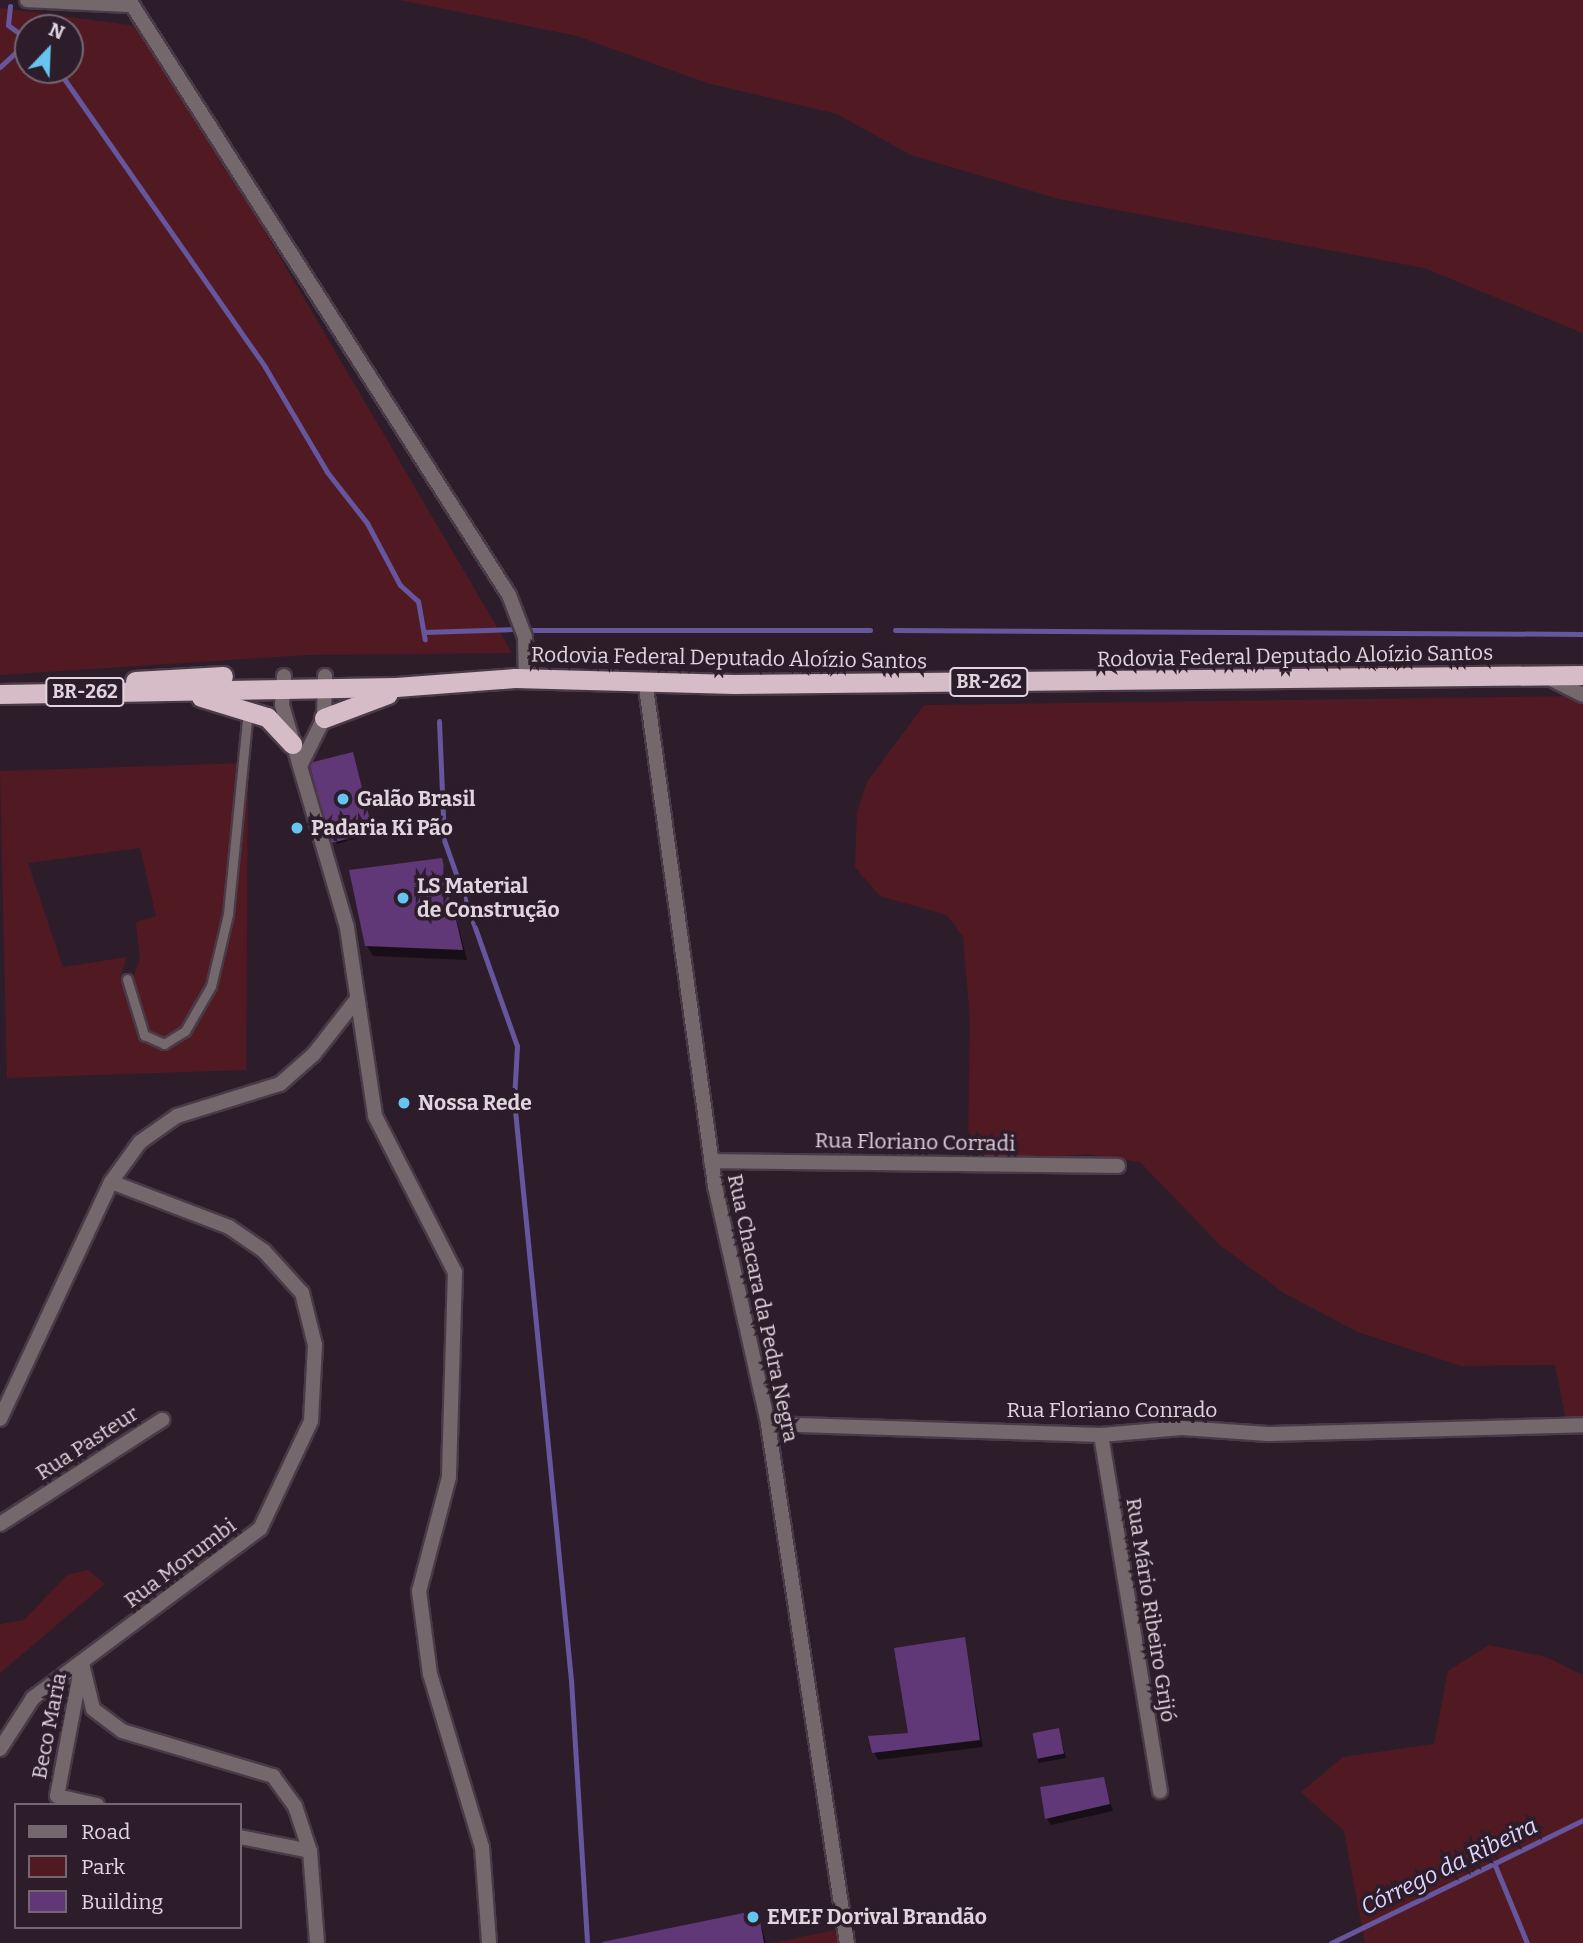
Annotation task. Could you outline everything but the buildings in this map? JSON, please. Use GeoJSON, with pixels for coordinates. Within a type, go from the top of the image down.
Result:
{"type":"FeatureCollection","features":[{"type":"Feature","properties":{"kind":"highway","name":"Rodovia Federal Deputado Aloízio Santos"},"geometry":{"type":"LineString","coordinates":[[0,694],[169,690],[326,681],[427,685],[520,678],[645,680],[1583,675]]}},
{"type":"Feature","properties":{"kind":"highway"},"geometry":{"type":"LineString","coordinates":[[104,692],[166,676],[284,682]]}},
{"type":"Feature","properties":{"kind":"highway"},"geometry":{"type":"LineString","coordinates":[[326,681],[520,678]]}},
{"type":"Feature","properties":{"kind":"highway"},"geometry":{"type":"LineString","coordinates":[[324,718],[427,685]]}},
{"type":"Feature","properties":{"kind":"highway"},"geometry":{"type":"LineString","coordinates":[[169,690],[248,709],[267,717],[292,744]]}},
{"type":"Feature","properties":{"kind":"street"},"geometry":{"type":"LineString","coordinates":[[27,0],[130,2],[387,396],[509,594],[525,637],[520,678]]}},
{"type":"Feature","properties":{"kind":"street"},"geometry":{"type":"LineString","coordinates":[[1545,676],[1583,695]]}},
{"type":"Feature","properties":{"kind":"street","name":"Rua Chacara da Pedra Negra"},"geometry":{"type":"LineString","coordinates":[[645,680],[711,1161],[768,1424],[847,1943]]}},
{"type":"Feature","properties":{"kind":"street"},"geometry":{"type":"LineString","coordinates":[[301,764],[324,718],[326,681]]}},
{"type":"Feature","properties":{"kind":"street"},"geometry":{"type":"LineString","coordinates":[[284,682],[292,744],[301,764],[348,928],[375,1116],[455,1272],[449,1477],[419,1591],[430,1674],[482,1847],[489,1943]]}},
{"type":"Feature","properties":{"kind":"street"},"geometry":{"type":"LineString","coordinates":[[0,1419],[111,1182],[140,1142],[177,1116],[280,1084],[314,1054],[357,999]]}},
{"type":"Feature","properties":{"kind":"street","name":"Rua Floriano Corradi"},"geometry":{"type":"LineString","coordinates":[[711,1161],[1118,1166]]}},
{"type":"Feature","properties":{"kind":"street","name":"Rua Morumbi"},"geometry":{"type":"LineString","coordinates":[[0,1749],[33,1698],[260,1529],[311,1421],[315,1345],[302,1293],[264,1251],[229,1227],[111,1182]]}},
{"type":"Feature","properties":{"kind":"street","name":"Rua Pasteur"},"geometry":{"type":"LineString","coordinates":[[0,1524],[162,1420]]}},
{"type":"Feature","properties":{"kind":"street","name":"Rua Floriano Conrado"},"geometry":{"type":"LineString","coordinates":[[768,1424],[1101,1435],[1182,1428],[1268,1434],[1583,1425]]}},
{"type":"Feature","properties":{"kind":"street","name":"Rua Mário Ribeiro Grijó"},"geometry":{"type":"LineString","coordinates":[[1101,1435],[1160,1791]]}},
{"type":"Feature","properties":{"kind":"street"},"geometry":{"type":"LineString","coordinates":[[82,1664],[93,1709],[122,1731],[273,1776],[295,1806],[310,1851],[317,1943]]}},
{"type":"Feature","properties":{"kind":"street","name":"Beco Maria"},"geometry":{"type":"LineString","coordinates":[[82,1664],[57,1796],[88,1803]]}},
{"type":"Feature","properties":{"kind":"street"},"geometry":{"type":"LineString","coordinates":[[242,1837],[310,1851]]}},
{"type":"Feature","properties":{"kind":"lane"},"geometry":{"type":"LineString","coordinates":[[127,979],[144,1035],[164,1044],[185,1031],[211,986],[228,914],[248,709]]}},
{"type":"Feature","properties":{"kind":"green space"},"geometry":{"type":"Polygon","coordinates":[[[400,0],[1583,0],[1583,333],[1424,268],[1059,199],[911,155],[837,114],[707,83],[577,36],[400,0]]]}},
{"type":"Feature","properties":{"kind":"green space"},"geometry":{"type":"Polygon","coordinates":[[[0,8],[46,14],[14,14],[14,84],[84,84],[84,19],[145,27],[512,653],[307,655],[0,675],[0,8]]]}},
{"type":"Feature","properties":{"kind":"green space"},"geometry":{"type":"Polygon","coordinates":[[[1583,696],[1583,1435],[1569,1434],[1555,1365],[1461,1366],[1358,1332],[1284,1293],[1221,1246],[1140,1162],[1087,1154],[995,1161],[968,1145],[970,1019],[963,937],[947,915],[880,896],[855,867],[857,812],[867,782],[924,705],[1583,696]]]}},
{"type":"Feature","properties":{"kind":"green space"},"geometry":{"type":"Polygon","coordinates":[[[248,763],[246,1070],[7,1078],[0,771],[248,763]],[[140,848],[28,863],[63,967],[127,957],[120,977],[132,981],[140,959],[136,922],[156,916],[140,848]]]}},
{"type":"Feature","properties":{"kind":"green space"},"geometry":{"type":"Polygon","coordinates":[[[88,1570],[105,1584],[0,1673],[0,1624],[24,1620],[67,1575],[88,1570]]]}},
{"type":"Feature","properties":{"kind":"green space"},"geometry":{"type":"Polygon","coordinates":[[[1489,1645],[1546,1657],[1583,1675],[1583,1943],[1365,1943],[1344,1831],[1301,1792],[1343,1757],[1434,1744],[1448,1671],[1489,1645]]]}},
{"type":"Feature","properties":{"kind":"green space"},"geometry":{"type":"Polygon","coordinates":[[[835,1930],[838,1943],[773,1943],[835,1930]]]}},
{"type":"Feature","properties":{"kind":"waterway"},"geometry":{"type":"LineString","coordinates":[[10,6],[8,25],[14,30]]}},
{"type":"Feature","properties":{"kind":"waterway"},"geometry":{"type":"LineString","coordinates":[[0,67],[14,54]]}},
{"type":"Feature","properties":{"kind":"waterway"},"geometry":{"type":"LineString","coordinates":[[68,84],[265,367],[327,472],[367,523],[400,585],[418,601],[425,639]]}},
{"type":"Feature","properties":{"kind":"waterway"},"geometry":{"type":"LineString","coordinates":[[424,632],[513,629]]}},
{"type":"Feature","properties":{"kind":"waterway"},"geometry":{"type":"LineString","coordinates":[[532,630],[870,630]]}},
{"type":"Feature","properties":{"kind":"waterway"},"geometry":{"type":"LineString","coordinates":[[895,630],[1583,634]]}},
{"type":"Feature","properties":{"kind":"waterway"},"geometry":{"type":"LineString","coordinates":[[439,721],[444,840],[517,1046],[514,1100],[571,1680],[587,1943]]}},
{"type":"Feature","properties":{"kind":"waterway","name":"Córrego da Ribeira"},"geometry":{"type":"LineString","coordinates":[[1331,1943],[1583,1820]]}},
{"type":"Feature","properties":{"kind":"waterway"},"geometry":{"type":"LineString","coordinates":[[1494,1863],[1527,1943]]}},
{"type":"Feature","properties":{"kind":"place","name":"Galão Brasil"},"geometry":{"type":"Point","coordinates":[343,799]}},
{"type":"Feature","properties":{"kind":"place","name":"Padaria Ki Pão"},"geometry":{"type":"Point","coordinates":[297,828]}},
{"type":"Feature","properties":{"kind":"place","name":"LS Material de Construção"},"geometry":{"type":"Point","coordinates":[403,898]}},
{"type":"Feature","properties":{"kind":"place","name":"Nossa Rede"},"geometry":{"type":"Point","coordinates":[404,1103]}},
{"type":"Feature","properties":{"kind":"place","name":"EMEF Dorival Brandão"},"geometry":{"type":"Point","coordinates":[753,1917]}}]}
